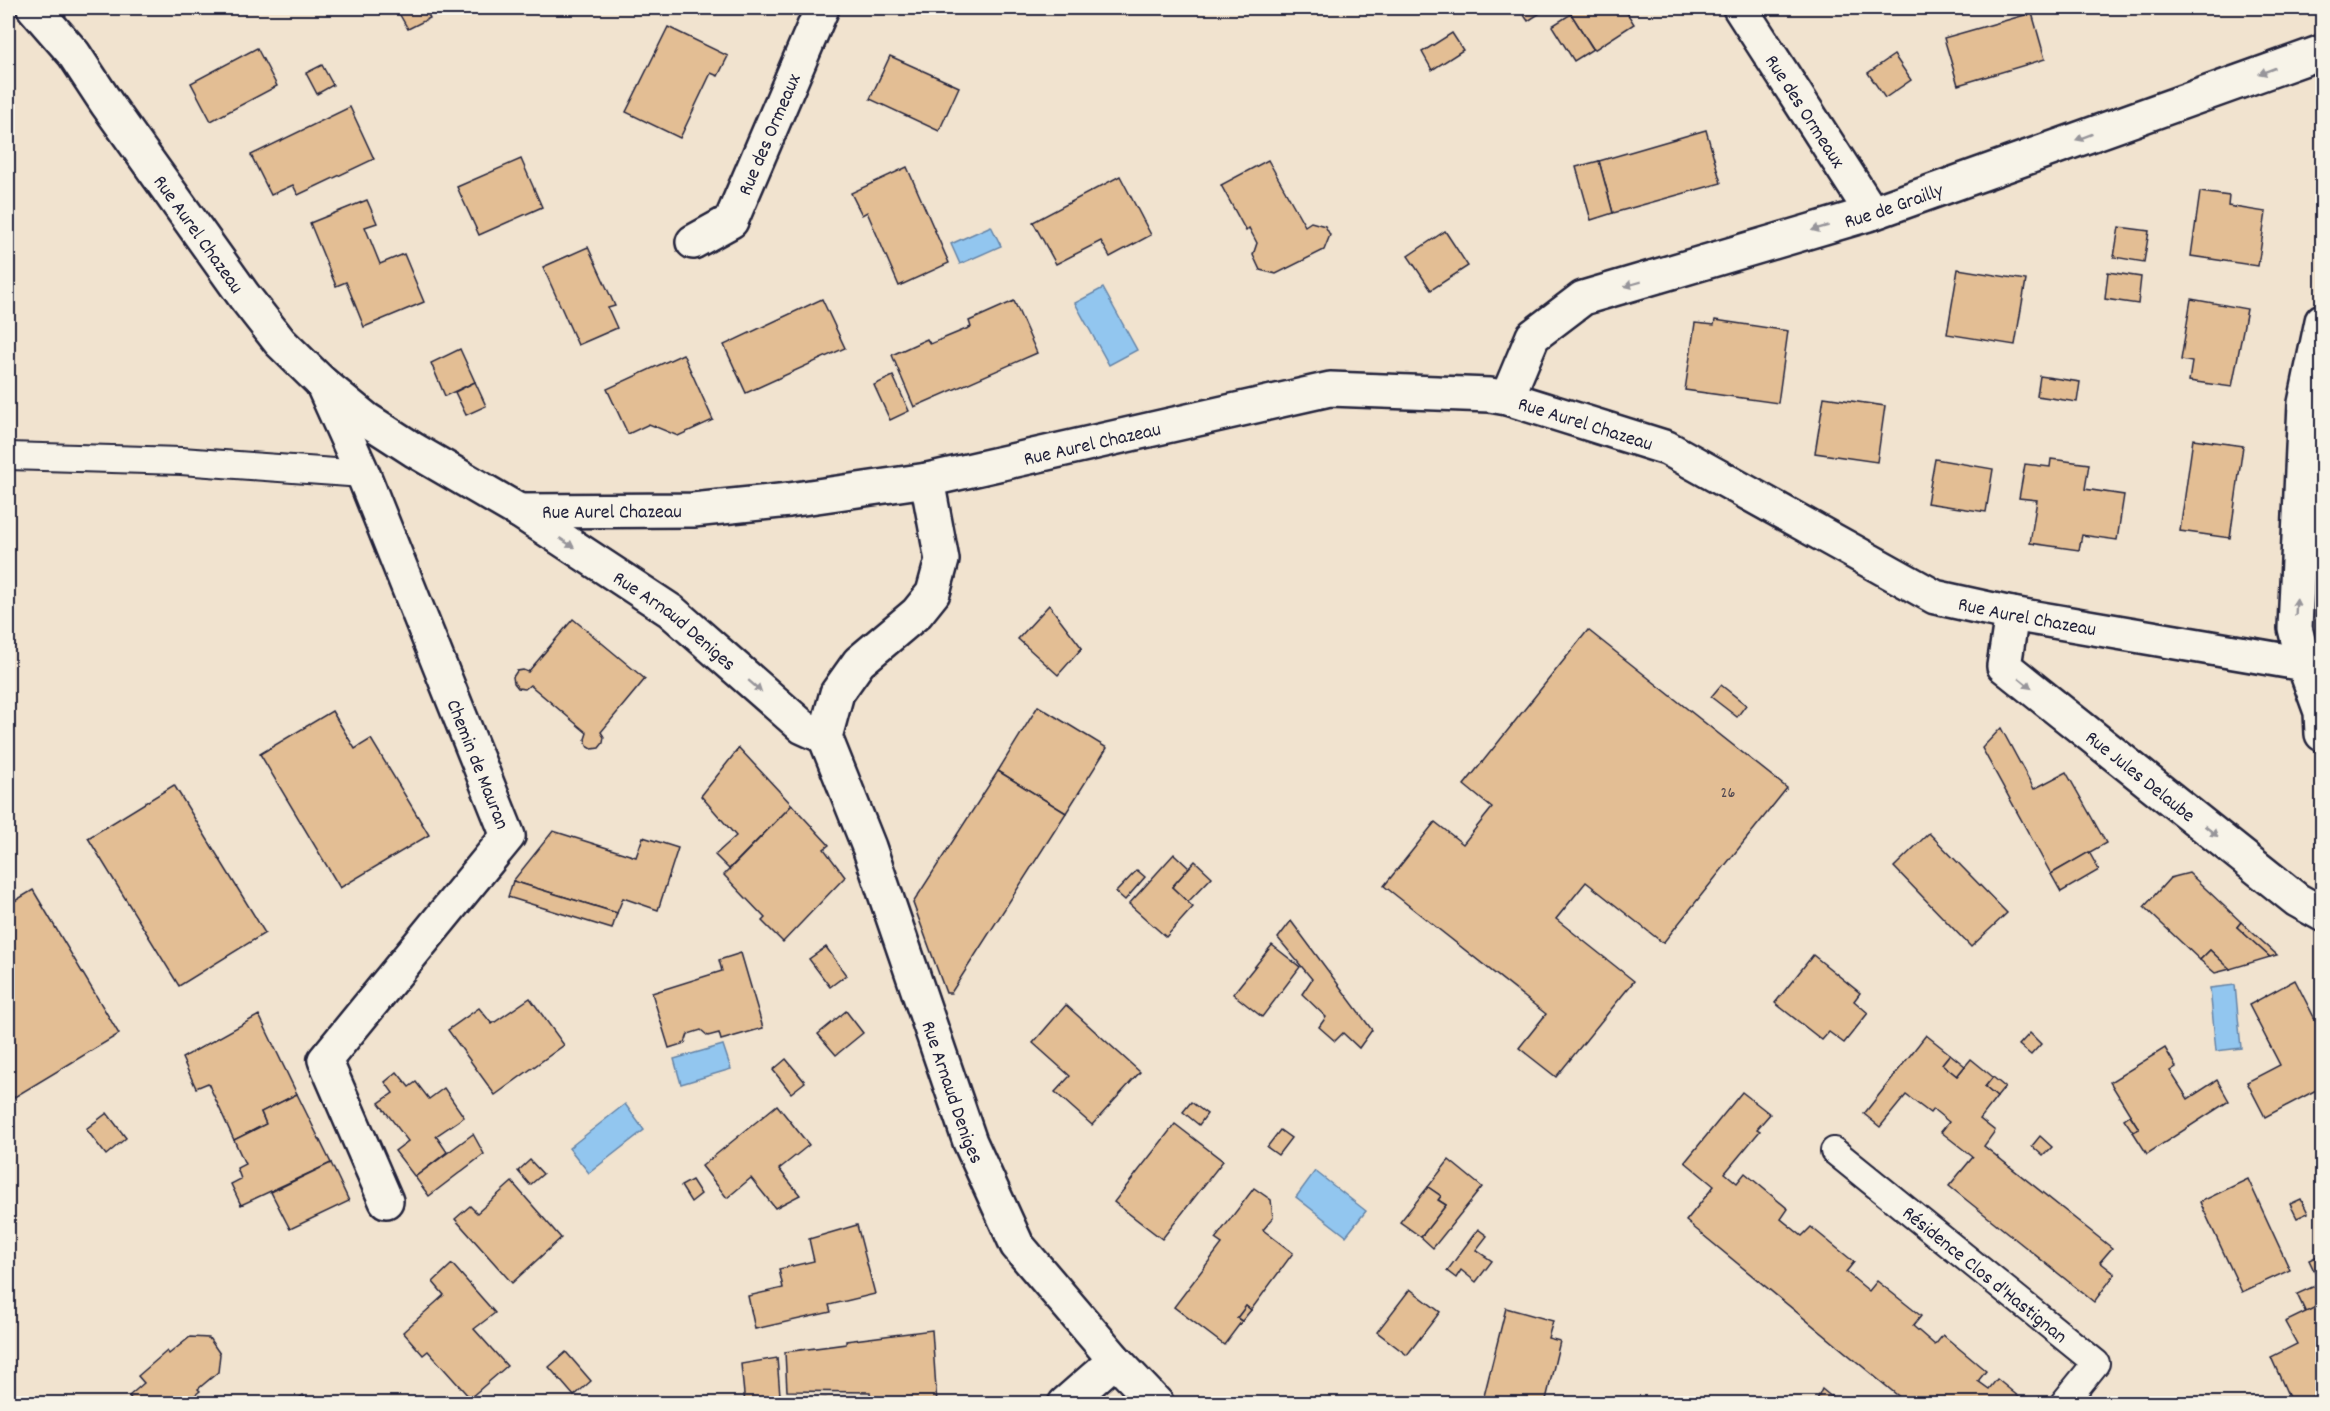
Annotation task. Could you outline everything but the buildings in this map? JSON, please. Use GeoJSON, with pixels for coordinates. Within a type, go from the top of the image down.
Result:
{"type":"FeatureCollection","features":[{"type":"Feature","properties":{"kind":"street","name":"Rue Aurel Chazeau"},"geometry":{"type":"LineString","coordinates":[[34,8],[74,54],[244,296],[280,342],[322,383],[366,419],[414,450],[519,511],[693,510],[789,500],[927,480],[1330,389],[1490,395],[1507,398],[1667,448],[1935,597],[2012,614],[2313,666]]}},
{"type":"Feature","properties":{"kind":"street","name":"Rue des Ormeaux"},"geometry":{"type":"LineString","coordinates":[[693,242],[731,221],[822,8]]}},
{"type":"Feature","properties":{"kind":"street","name":"Rue des Ormeaux"},"geometry":{"type":"LineString","coordinates":[[1740,8],[1872,213]]}},
{"type":"Feature","properties":{"kind":"street","name":"Rue de Grailly"},"geometry":{"type":"LineString","coordinates":[[1507,398],[1533,336],[1583,298],[1872,213],[2322,52]]}},
{"type":"Feature","properties":{"kind":"street"},"geometry":{"type":"LineString","coordinates":[[2322,321],[2305,403],[2295,628],[2313,666],[2321,712],[2322,734]]}},
{"type":"Feature","properties":{"kind":"street","name":"Chemin de Mauran"},"geometry":{"type":"LineString","coordinates":[[322,383],[363,474],[508,836],[325,1060],[386,1201]]}},
{"type":"Feature","properties":{"kind":"street"},"geometry":{"type":"LineString","coordinates":[[825,737],[837,693],[859,662],[917,613],[933,593],[942,560],[927,480]]}},
{"type":"Feature","properties":{"kind":"street","name":"Rue Arnaud Deniges"},"geometry":{"type":"LineString","coordinates":[[519,511],[671,611],[803,727],[825,737],[869,847],[970,1142],[1017,1245],[1115,1360],[1157,1404]]}},
{"type":"Feature","properties":{"kind":"street","name":"Rue Jules Delaube"},"geometry":{"type":"LineString","coordinates":[[2012,614],[2004,666],[2297,900],[2322,914]]}},
{"type":"Feature","properties":{"kind":"street"},"geometry":{"type":"LineString","coordinates":[[1065,1404],[1115,1360]]}},
{"type":"Feature","properties":{"kind":"lane"},"geometry":{"type":"LineString","coordinates":[[8,456],[181,461],[363,474]]}},
{"type":"Feature","properties":{"kind":"lane","name":"Résidence Clos d'Hastignan"},"geometry":{"type":"LineString","coordinates":[[1834,1151],[2096,1363],[2063,1404]]}},
{"type":"Feature","properties":{"kind":"water"},"geometry":{"type":"Polygon","coordinates":[[[991,226],[1001,246],[960,264],[951,244],[991,226]]]}},
{"type":"Feature","properties":{"kind":"water"},"geometry":{"type":"Polygon","coordinates":[[[1103,288],[1137,350],[1109,365],[1075,303],[1103,288]]]}},
{"type":"Feature","properties":{"kind":"water"},"geometry":{"type":"Polygon","coordinates":[[[2235,985],[2241,1048],[2216,1051],[2210,988],[2235,985]]]}},
{"type":"Feature","properties":{"kind":"water"},"geometry":{"type":"Polygon","coordinates":[[[723,1045],[731,1069],[681,1084],[674,1059],[723,1045]]]}},
{"type":"Feature","properties":{"kind":"water"},"geometry":{"type":"Polygon","coordinates":[[[625,1104],[644,1130],[589,1173],[569,1148],[625,1104]]]}},
{"type":"Feature","properties":{"kind":"water"},"geometry":{"type":"Polygon","coordinates":[[[1315,1171],[1366,1211],[1346,1236],[1296,1197],[1315,1171]]]}}]}
